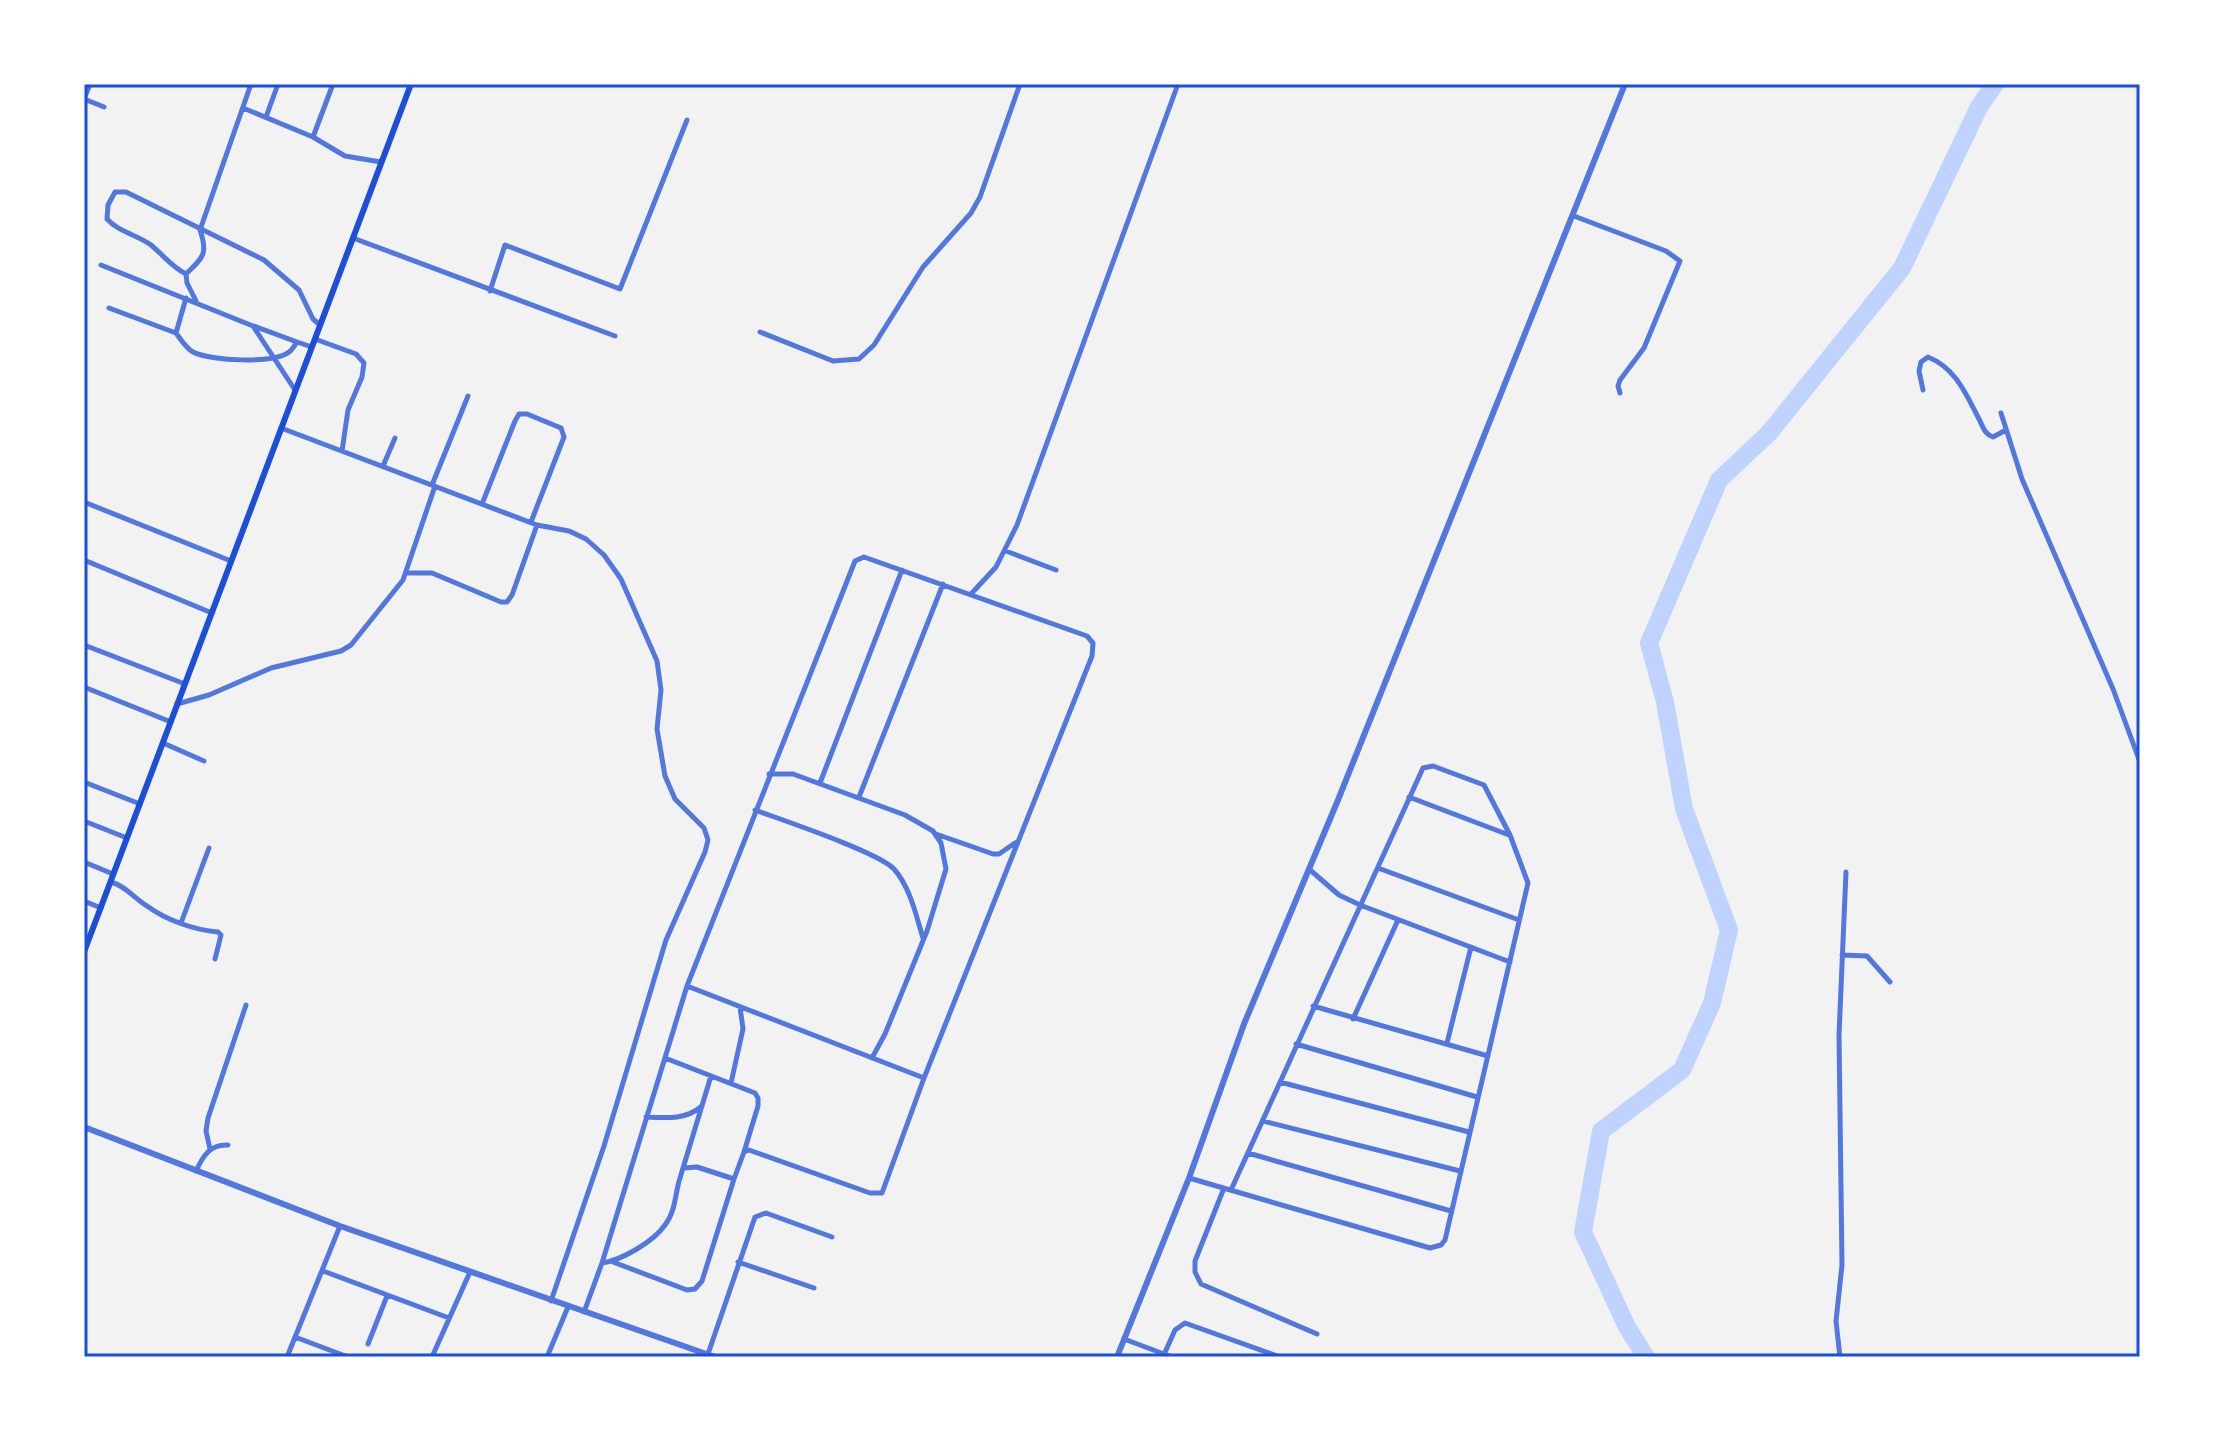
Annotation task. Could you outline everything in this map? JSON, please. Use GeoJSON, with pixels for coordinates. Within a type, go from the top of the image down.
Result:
{"type":"FeatureCollection","features":[{"type":"Feature","properties":{"kind":"main road"},"geometry":{"type":"LineString","coordinates":[[85,947],[411,84]]}},
{"type":"Feature","properties":{"kind":"street"},"geometry":{"type":"LineString","coordinates":[[90,84],[84,99],[104,107]]}},
{"type":"Feature","properties":{"kind":"street"},"geometry":{"type":"LineString","coordinates":[[186,274],[200,261],[205,245],[200,230],[251,84]]}},
{"type":"Feature","properties":{"kind":"street"},"geometry":{"type":"LineString","coordinates":[[266,117],[278,84]]}},
{"type":"Feature","properties":{"kind":"street"},"geometry":{"type":"LineString","coordinates":[[313,137],[333,84]]}},
{"type":"Feature","properties":{"kind":"street"},"geometry":{"type":"LineString","coordinates":[[760,332],[833,361],[859,359],[867,352],[923,267],[976,205],[1020,84]]}},
{"type":"Feature","properties":{"kind":"street"},"geometry":{"type":"LineString","coordinates":[[971,594],[985,582],[1006,551],[1178,84]]}},
{"type":"Feature","properties":{"kind":"street"},"geometry":{"type":"LineString","coordinates":[[1117,1357],[1189,1178],[1244,1024],[1625,84]]}},
{"type":"Feature","properties":{"kind":"street"},"geometry":{"type":"LineString","coordinates":[[243,108],[313,137],[345,156],[381,162]]}},
{"type":"Feature","properties":{"kind":"street"},"geometry":{"type":"LineString","coordinates":[[490,291],[505,245],[620,289],[687,120]]}},
{"type":"Feature","properties":{"kind":"street"},"geometry":{"type":"LineString","coordinates":[[196,301],[186,274],[152,246],[120,231],[107,219],[108,205],[115,192],[126,192],[264,260],[299,290],[310,314],[320,325]]}},
{"type":"Feature","properties":{"kind":"street"},"geometry":{"type":"LineString","coordinates":[[1574,216],[1666,251],[1680,261],[1644,348],[1620,380],[1620,393]]}},
{"type":"Feature","properties":{"kind":"street"},"geometry":{"type":"LineString","coordinates":[[353,238],[615,336]]}},
{"type":"Feature","properties":{"kind":"street"},"geometry":{"type":"LineString","coordinates":[[205,245],[220,239]]}},
{"type":"Feature","properties":{"kind":"street"},"geometry":{"type":"LineString","coordinates":[[101,265],[312,347]]}},
{"type":"Feature","properties":{"kind":"street"},"geometry":{"type":"LineString","coordinates":[[176,333],[186,298]]}},
{"type":"Feature","properties":{"kind":"street"},"geometry":{"type":"LineString","coordinates":[[109,308],[176,333],[191,351],[212,359],[273,357],[288,354],[297,342]]}},
{"type":"Feature","properties":{"kind":"street"},"geometry":{"type":"LineString","coordinates":[[253,326],[295,390]]}},
{"type":"Feature","properties":{"kind":"street"},"geometry":{"type":"LineString","coordinates":[[315,339],[356,354],[364,363],[362,377],[348,410],[342,451]]}},
{"type":"Feature","properties":{"kind":"street"},"geometry":{"type":"LineString","coordinates":[[1923,390],[1919,371],[1921,362],[1928,357],[1949,369],[1956,377],[1984,432],[1993,437],[2006,430]]}},
{"type":"Feature","properties":{"kind":"street"},"geometry":{"type":"LineString","coordinates":[[177,704],[209,695],[271,668],[341,651],[351,645],[396,591],[406,573],[434,485],[468,396]]}},
{"type":"Feature","properties":{"kind":"street"},"geometry":{"type":"LineString","coordinates":[[2001,413],[2022,479],[2113,689],[2140,762]]}},
{"type":"Feature","properties":{"kind":"street"},"geometry":{"type":"LineString","coordinates":[[406,573],[432,573],[507,602],[521,572],[534,523],[564,437],[561,428],[527,414],[519,414],[482,504]]}},
{"type":"Feature","properties":{"kind":"street"},"geometry":{"type":"LineString","coordinates":[[281,428],[534,523],[569,531],[586,539],[604,555],[621,579],[657,661],[661,690],[657,729],[665,776],[675,799],[704,828],[708,840],[666,940],[604,1146],[551,1301]]}},
{"type":"Feature","properties":{"kind":"street"},"geometry":{"type":"LineString","coordinates":[[383,466],[395,438]]}},
{"type":"Feature","properties":{"kind":"street"},"geometry":{"type":"LineString","coordinates":[[84,502],[231,561]]}},
{"type":"Feature","properties":{"kind":"street"},"geometry":{"type":"LineString","coordinates":[[1006,551],[1056,570]]}},
{"type":"Feature","properties":{"kind":"street"},"geometry":{"type":"LineString","coordinates":[[584,1312],[602,1263],[687,986],[855,561],[864,557],[1087,636],[1093,643],[1092,656],[924,1078],[882,1193],[870,1193],[754,1151],[744,1152]]}},
{"type":"Feature","properties":{"kind":"street"},"geometry":{"type":"LineString","coordinates":[[84,560],[212,613]]}},
{"type":"Feature","properties":{"kind":"street"},"geometry":{"type":"LineString","coordinates":[[820,783],[902,570]]}},
{"type":"Feature","properties":{"kind":"street"},"geometry":{"type":"LineString","coordinates":[[859,797],[943,584]]}},
{"type":"Feature","properties":{"kind":"street"},"geometry":{"type":"LineString","coordinates":[[84,645],[185,684]]}},
{"type":"Feature","properties":{"kind":"street"},"geometry":{"type":"LineString","coordinates":[[84,687],[171,722]]}},
{"type":"Feature","properties":{"kind":"street"},"geometry":{"type":"LineString","coordinates":[[163,743],[204,761]]}},
{"type":"Feature","properties":{"kind":"street"},"geometry":{"type":"LineString","coordinates":[[1189,1178],[1430,1248],[1436,1248],[1445,1240],[1528,883],[1510,835],[1486,787],[1433,766],[1423,768],[1231,1190]]}},
{"type":"Feature","properties":{"kind":"street"},"geometry":{"type":"LineString","coordinates":[[769,774],[793,774],[820,783],[914,819],[935,833],[993,854],[999,854],[1017,842]]}},
{"type":"Feature","properties":{"kind":"street"},"geometry":{"type":"LineString","coordinates":[[84,782],[140,804]]}},
{"type":"Feature","properties":{"kind":"street"},"geometry":{"type":"LineString","coordinates":[[1409,797],[1510,835]]}},
{"type":"Feature","properties":{"kind":"street"},"geometry":{"type":"LineString","coordinates":[[755,810],[848,846],[892,867],[906,886],[924,939]]}},
{"type":"Feature","properties":{"kind":"street"},"geometry":{"type":"LineString","coordinates":[[84,821],[127,838]]}},
{"type":"Feature","properties":{"kind":"street"},"geometry":{"type":"LineString","coordinates":[[872,1058],[924,939],[946,869],[941,843],[935,833]]}},
{"type":"Feature","properties":{"kind":"street"},"geometry":{"type":"LineString","coordinates":[[181,923],[209,848]]}},
{"type":"Feature","properties":{"kind":"street"},"geometry":{"type":"LineString","coordinates":[[84,862],[113,874]]}},
{"type":"Feature","properties":{"kind":"street"},"geometry":{"type":"LineString","coordinates":[[1378,868],[1519,920]]}},
{"type":"Feature","properties":{"kind":"street"},"geometry":{"type":"LineString","coordinates":[[1309,869],[1339,895],[1360,905],[1510,962]]}},
{"type":"Feature","properties":{"kind":"street"},"geometry":{"type":"LineString","coordinates":[[1840,1357],[1836,1321],[1842,1278],[1839,1035],[1846,872]]}},
{"type":"Feature","properties":{"kind":"street"},"geometry":{"type":"LineString","coordinates":[[111,882],[121,885],[162,916],[218,932],[221,935],[215,959]]}},
{"type":"Feature","properties":{"kind":"street"},"geometry":{"type":"LineString","coordinates":[[84,901],[101,908]]}},
{"type":"Feature","properties":{"kind":"street"},"geometry":{"type":"LineString","coordinates":[[1353,1019],[1398,920]]}},
{"type":"Feature","properties":{"kind":"street"},"geometry":{"type":"LineString","coordinates":[[1447,1043],[1471,947]]}},
{"type":"Feature","properties":{"kind":"street"},"geometry":{"type":"LineString","coordinates":[[1842,955],[1867,956],[1890,982]]}},
{"type":"Feature","properties":{"kind":"street"},"geometry":{"type":"LineString","coordinates":[[687,986],[924,1078]]}},
{"type":"Feature","properties":{"kind":"street"},"geometry":{"type":"LineString","coordinates":[[210,1149],[206,1131],[208,1118],[246,1005]]}},
{"type":"Feature","properties":{"kind":"street"},"geometry":{"type":"LineString","coordinates":[[731,1083],[743,1029],[740,1006]]}},
{"type":"Feature","properties":{"kind":"street"},"geometry":{"type":"LineString","coordinates":[[1313,1006],[1488,1056]]}},
{"type":"Feature","properties":{"kind":"street"},"geometry":{"type":"LineString","coordinates":[[1296,1044],[1477,1097]]}},
{"type":"Feature","properties":{"kind":"street"},"geometry":{"type":"LineString","coordinates":[[612,1261],[687,1290],[695,1289],[702,1281],[744,1152],[758,1098],[755,1093],[665,1058]]}},
{"type":"Feature","properties":{"kind":"street"},"geometry":{"type":"LineString","coordinates":[[602,1263],[612,1261],[651,1238],[667,1223],[711,1076]]}},
{"type":"Feature","properties":{"kind":"street"},"geometry":{"type":"LineString","coordinates":[[1280,1082],[1469,1132]]}},
{"type":"Feature","properties":{"kind":"street"},"geometry":{"type":"LineString","coordinates":[[646,1117],[677,1118],[702,1106]]}},
{"type":"Feature","properties":{"kind":"street"},"geometry":{"type":"LineString","coordinates":[[1263,1121],[1460,1171]]}},
{"type":"Feature","properties":{"kind":"street"},"geometry":{"type":"LineString","coordinates":[[84,1127],[340,1226],[712,1356],[738,1262],[755,1217],[766,1213],[832,1237]]}},
{"type":"Feature","properties":{"kind":"street"},"geometry":{"type":"LineString","coordinates":[[196,1171],[210,1149],[219,1144],[228,1145]]}},
{"type":"Feature","properties":{"kind":"street"},"geometry":{"type":"LineString","coordinates":[[1248,1153],[1451,1211]]}},
{"type":"Feature","properties":{"kind":"street"},"geometry":{"type":"LineString","coordinates":[[684,1168],[697,1167],[734,1179]]}},
{"type":"Feature","properties":{"kind":"street"},"geometry":{"type":"LineString","coordinates":[[1224,1188],[1195,1261],[1195,1272],[1201,1284],[1317,1334]]}},
{"type":"Feature","properties":{"kind":"street"},"geometry":{"type":"LineString","coordinates":[[287,1357],[340,1226]]}},
{"type":"Feature","properties":{"kind":"street"},"geometry":{"type":"LineString","coordinates":[[738,1262],[814,1288]]}},
{"type":"Feature","properties":{"kind":"street"},"geometry":{"type":"LineString","coordinates":[[323,1271],[449,1318]]}},
{"type":"Feature","properties":{"kind":"street"},"geometry":{"type":"LineString","coordinates":[[432,1357],[470,1272]]}},
{"type":"Feature","properties":{"kind":"street"},"geometry":{"type":"LineString","coordinates":[[368,1344],[387,1296]]}},
{"type":"Feature","properties":{"kind":"street"},"geometry":{"type":"LineString","coordinates":[[547,1357],[568,1307]]}},
{"type":"Feature","properties":{"kind":"street"},"geometry":{"type":"LineString","coordinates":[[1163,1356],[1175,1330],[1185,1323],[1280,1357]]}},
{"type":"Feature","properties":{"kind":"street"},"geometry":{"type":"LineString","coordinates":[[295,1337],[348,1357]]}},
{"type":"Feature","properties":{"kind":"street"},"geometry":{"type":"LineString","coordinates":[[1124,1339],[1172,1357]]}},
{"type":"Feature","properties":{"kind":"waterway"},"geometry":{"type":"LineString","coordinates":[[1646,1357],[1627,1327],[1583,1232],[1601,1131],[1682,1070],[1712,1003],[1729,930],[1684,809],[1665,702],[1649,643],[1719,480],[1769,433],[1902,268],[1979,107],[1995,84]]}}]}
